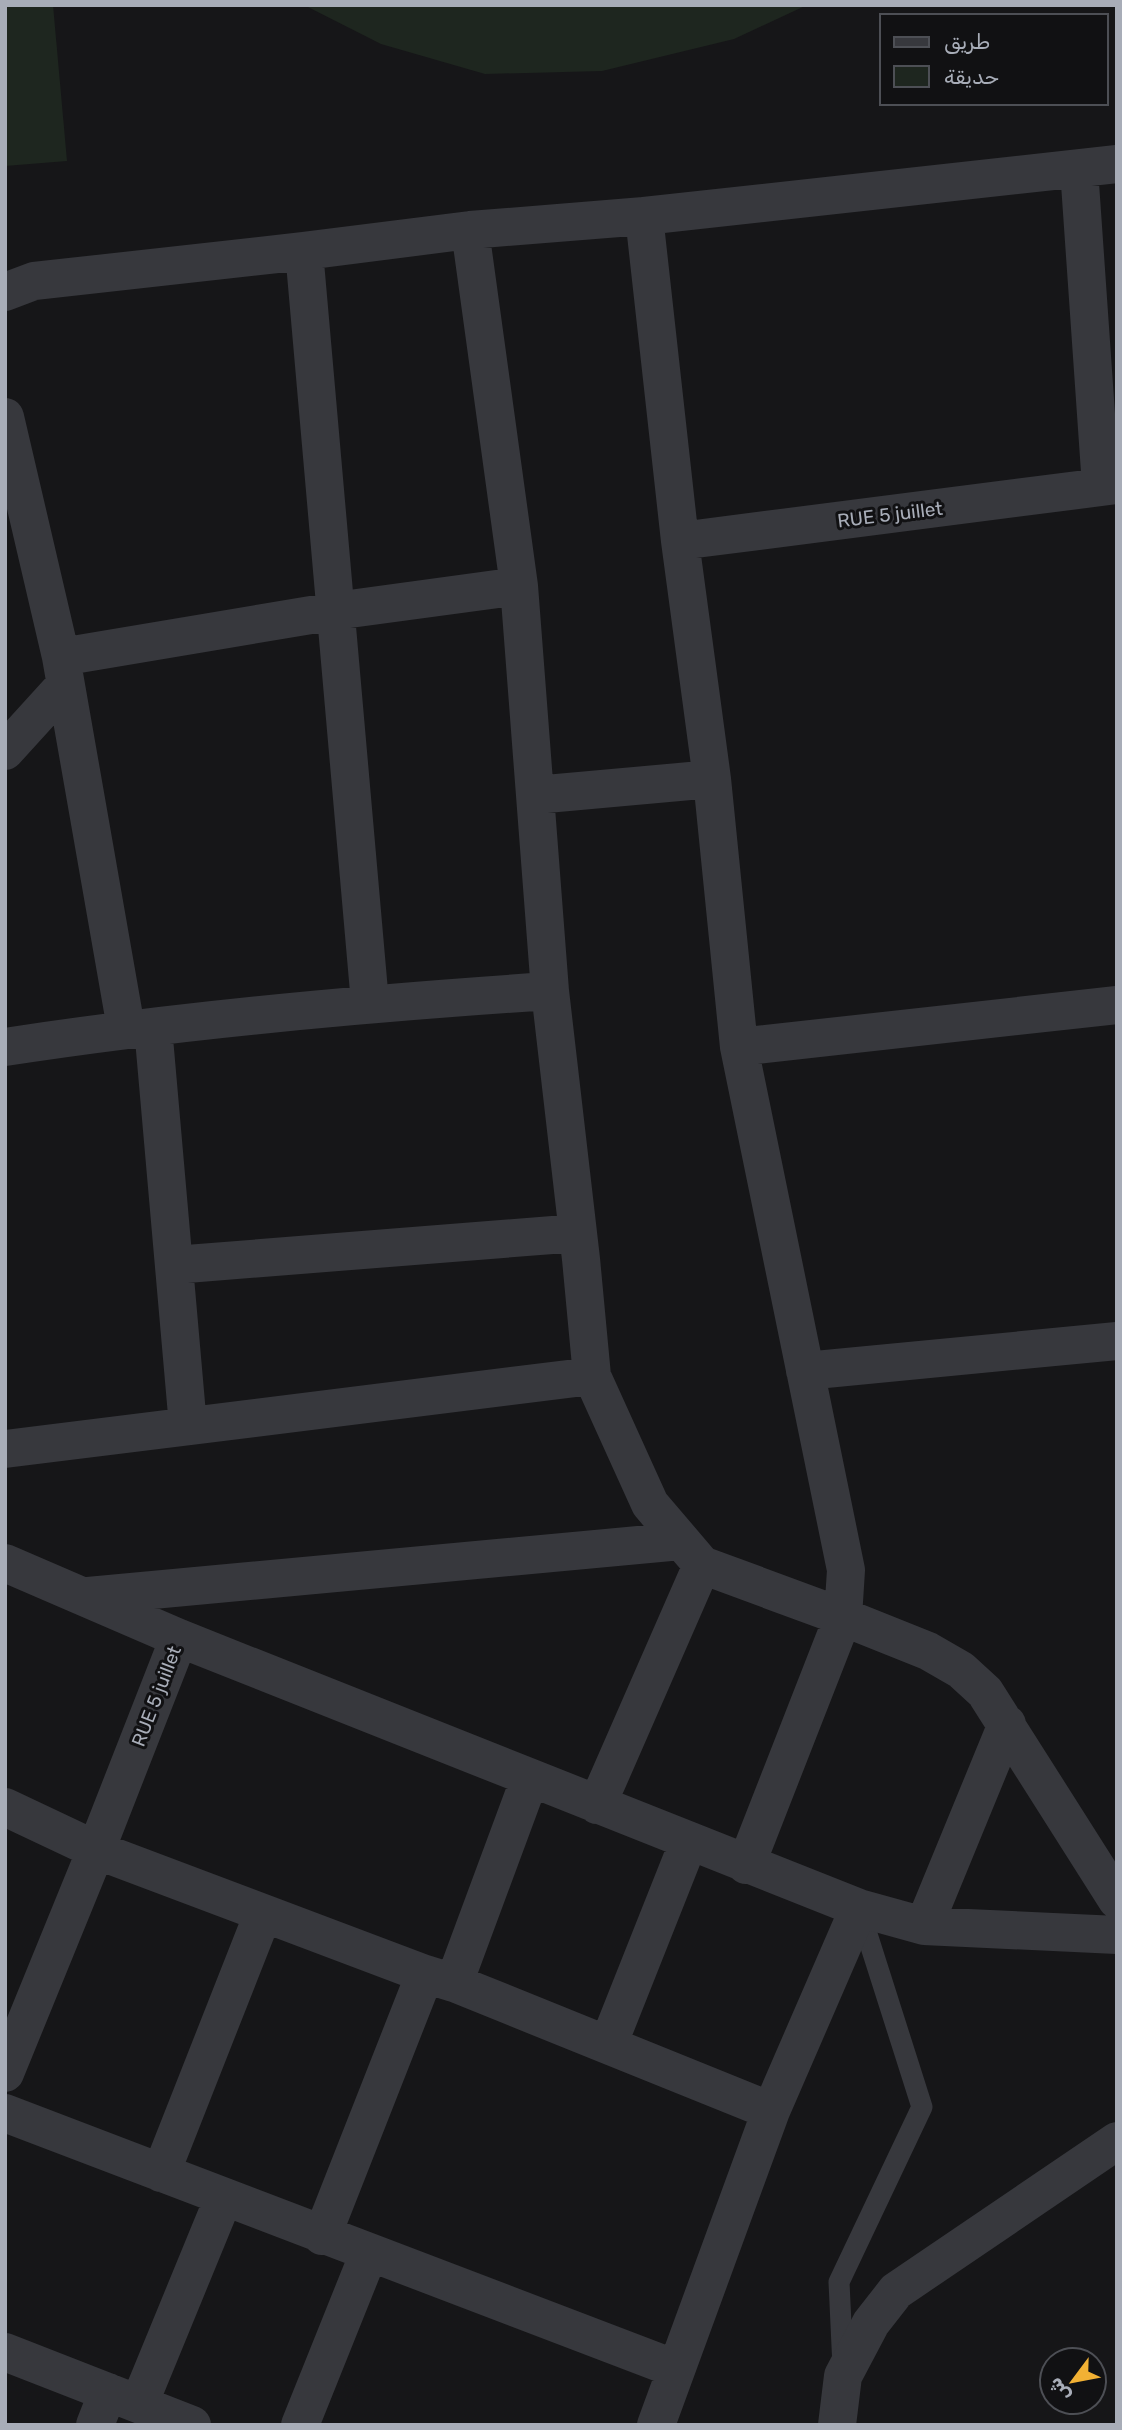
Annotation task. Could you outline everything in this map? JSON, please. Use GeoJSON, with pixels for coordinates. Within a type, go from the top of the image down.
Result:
{"type":"FeatureCollection","features":[{"type":"Feature","properties":{"kind":"street"},"geometry":{"type":"LineString","coordinates":[[15,282],[470,230],[645,216],[1117,164]]}},
{"type":"Feature","properties":{"kind":"street"},"geometry":{"type":"LineString","coordinates":[[1079,169],[1109,486]]}},
{"type":"Feature","properties":{"kind":"street"},"geometry":{"type":"LineString","coordinates":[[645,216],[680,541],[712,779],[739,1047],[846,1570],[844,1617],[746,1865]]}},
{"type":"Feature","properties":{"kind":"street"},"geometry":{"type":"LineString","coordinates":[[470,230],[519,586],[550,991],[592,1376],[650,1504],[692,1553],[928,1651],[961,1670],[985,1692],[1007,1724],[1117,1900]]}},
{"type":"Feature","properties":{"kind":"street"},"geometry":{"type":"LineString","coordinates":[[304,251],[370,1003]]}},
{"type":"Feature","properties":{"kind":"street"},"geometry":{"type":"LineString","coordinates":[[5,417],[63,671],[139,1028],[174,1265],[188,1426]]}},
{"type":"Feature","properties":{"kind":"street","name":"RUE 5 juillet"},"geometry":{"type":"LineString","coordinates":[[680,541],[1109,486]]}},
{"type":"Feature","properties":{"kind":"street"},"geometry":{"type":"LineString","coordinates":[[5,751],[63,671],[335,611],[519,586]]}},
{"type":"Feature","properties":{"kind":"street"},"geometry":{"type":"LineString","coordinates":[[535,795],[712,779]]}},
{"type":"Feature","properties":{"kind":"street"},"geometry":{"type":"LineString","coordinates":[[5,1046],[139,1028],[370,1003],[550,991]]}},
{"type":"Feature","properties":{"kind":"street"},"geometry":{"type":"LineString","coordinates":[[739,1047],[1117,1005]]}},
{"type":"Feature","properties":{"kind":"street"},"geometry":{"type":"LineString","coordinates":[[174,1265],[578,1233]]}},
{"type":"Feature","properties":{"kind":"street"},"geometry":{"type":"LineString","coordinates":[[804,1371],[1117,1341]]}},
{"type":"Feature","properties":{"kind":"street"},"geometry":{"type":"LineString","coordinates":[[5,1449],[592,1376]]}},
{"type":"Feature","properties":{"kind":"street"},"geometry":{"type":"LineString","coordinates":[[84,1597],[692,1553]]}},
{"type":"Feature","properties":{"kind":"street"},"geometry":{"type":"LineString","coordinates":[[597,1805],[692,1553]]}},
{"type":"Feature","properties":{"kind":"street","name":"RUE 5 juillet"},"geometry":{"type":"LineString","coordinates":[[5,1563],[178,1638],[96,1850],[5,2073]]}},
{"type":"Feature","properties":{"kind":"street"},"geometry":{"type":"LineString","coordinates":[[178,1638],[859,1908],[923,1926],[1117,1935]]}},
{"type":"Feature","properties":{"kind":"street"},"geometry":{"type":"LineString","coordinates":[[923,1926],[1007,1724]]}},
{"type":"Feature","properties":{"kind":"street"},"geometry":{"type":"LineString","coordinates":[[321,2236],[530,1778]]}},
{"type":"Feature","properties":{"kind":"street"},"geometry":{"type":"LineString","coordinates":[[5,1807],[96,1850],[440,1979],[771,2111]]}},
{"type":"Feature","properties":{"kind":"street"},"geometry":{"type":"LineString","coordinates":[[608,2045],[689,1841]]}},
{"type":"Feature","properties":{"kind":"street"},"geometry":{"type":"LineString","coordinates":[[656,2425],[771,2111],[859,1908]]}},
{"type":"Feature","properties":{"kind":"street"},"geometry":{"type":"LineString","coordinates":[[162,2173],[263,1913]]}},
{"type":"Feature","properties":{"kind":"street"},"geometry":{"type":"LineString","coordinates":[[5,2113],[676,2370]]}},
{"type":"Feature","properties":{"kind":"street"},"geometry":{"type":"LineString","coordinates":[[837,2425],[844,2376],[871,2323],[896,2291],[1117,2141]]}},
{"type":"Feature","properties":{"kind":"street"},"geometry":{"type":"LineString","coordinates":[[114,2407],[223,2197]]}},
{"type":"Feature","properties":{"kind":"street"},"geometry":{"type":"LineString","coordinates":[[300,2425],[369,2253]]}},
{"type":"Feature","properties":{"kind":"street"},"geometry":{"type":"LineString","coordinates":[[5,2352],[114,2407],[192,2425]]}},
{"type":"Feature","properties":{"kind":"lane"},"geometry":{"type":"LineString","coordinates":[[844,2376],[839,2282],[922,2107],[859,1908]]}},
{"type":"Feature","properties":{"kind":"green space"},"geometry":{"type":"Polygon","coordinates":[[[5,5],[53,5],[67,161],[5,166],[5,5]]]}},
{"type":"Feature","properties":{"kind":"green space"},"geometry":{"type":"Polygon","coordinates":[[[304,5],[807,5],[734,39],[602,71],[485,74],[381,44],[304,5]]]}}]}
